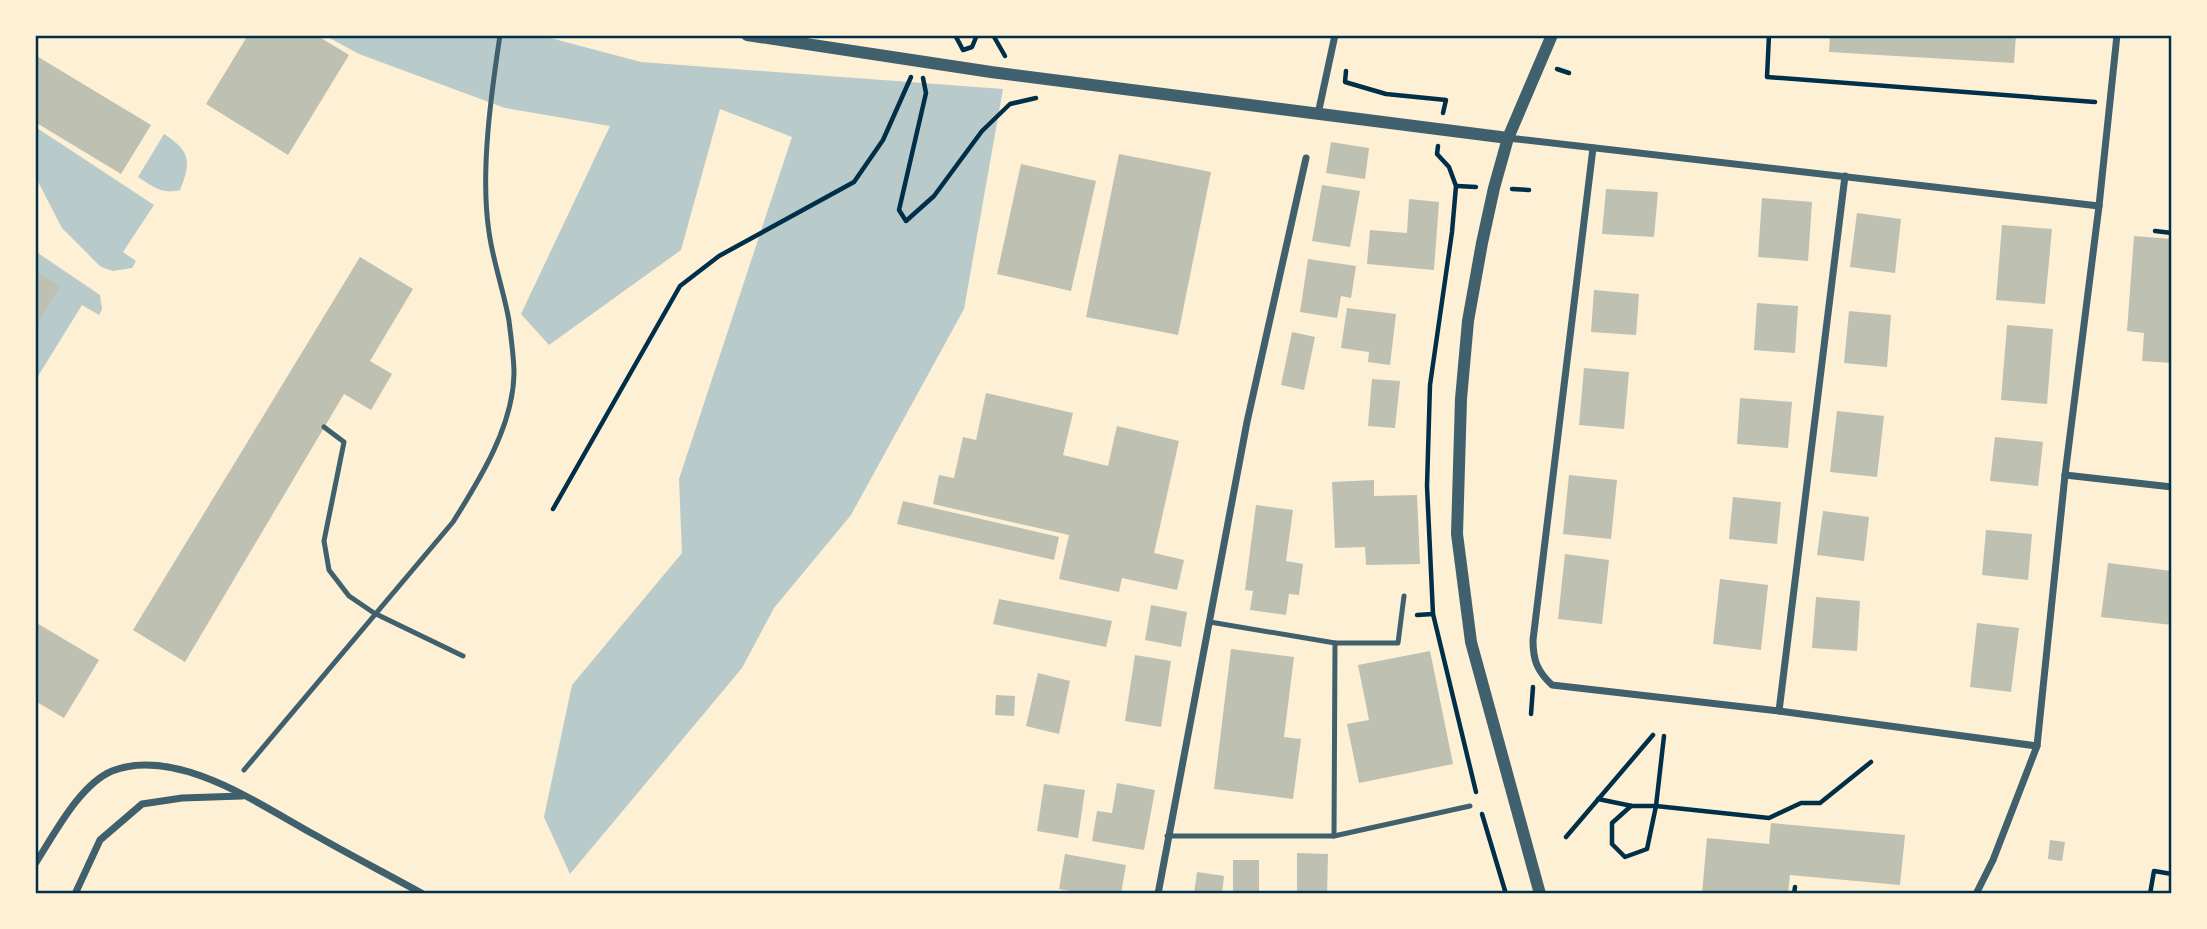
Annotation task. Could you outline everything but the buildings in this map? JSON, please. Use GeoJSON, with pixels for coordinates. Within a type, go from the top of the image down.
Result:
{"type":"FeatureCollection","features":[{"type":"Feature","properties":{"kind":"street"},"geometry":{"type":"LineString","coordinates":[[747,35],[991,72],[1318,114],[2099,206]]}},
{"type":"Feature","properties":{"kind":"street"},"geometry":{"type":"LineString","coordinates":[[1318,114],[1335,35]]}},
{"type":"Feature","properties":{"kind":"street"},"geometry":{"type":"LineString","coordinates":[[1540,894],[1471,642],[1457,534],[1461,399],[1468,321],[1494,188],[1508,138],[1552,35]]}},
{"type":"Feature","properties":{"kind":"street"},"geometry":{"type":"LineString","coordinates":[[1976,894],[1993,860],[2037,747],[2065,475],[2099,206],[2117,35]]}},
{"type":"Feature","properties":{"kind":"street"},"geometry":{"type":"LineString","coordinates":[[1593,148],[1533,640],[1533,657],[1540,674],[1552,685],[1779,710],[2037,747]]}},
{"type":"Feature","properties":{"kind":"street"},"geometry":{"type":"LineString","coordinates":[[1158,894],[1247,422],[1306,158]]}},
{"type":"Feature","properties":{"kind":"street"},"geometry":{"type":"LineString","coordinates":[[1779,710],[1845,176]]}},
{"type":"Feature","properties":{"kind":"street"},"geometry":{"type":"LineString","coordinates":[[2065,475],[2172,487]]}},
{"type":"Feature","properties":{"kind":"street"},"geometry":{"type":"LineString","coordinates":[[35,864],[80,794],[112,771],[153,764],[194,773],[246,796],[423,894]]}},
{"type":"Feature","properties":{"kind":"street"},"geometry":{"type":"LineString","coordinates":[[75,894],[100,840],[142,804],[182,798],[246,796]]}},
{"type":"Feature","properties":{"kind":"lane"},"geometry":{"type":"LineString","coordinates":[[244,770],[453,522],[473,490],[506,416],[514,375],[509,320],[489,233],[486,195],[491,93],[500,35]]}},
{"type":"Feature","properties":{"kind":"lane"},"geometry":{"type":"LineString","coordinates":[[324,427],[344,442],[324,541],[329,570],[349,596],[374,613],[463,656]]}},
{"type":"Feature","properties":{"kind":"lane"},"geometry":{"type":"LineString","coordinates":[[1210,622],[1335,643],[1398,643],[1404,596]]}},
{"type":"Feature","properties":{"kind":"lane"},"geometry":{"type":"LineString","coordinates":[[1334,836],[1335,643]]}},
{"type":"Feature","properties":{"kind":"lane"},"geometry":{"type":"LineString","coordinates":[[1167,836],[1334,836],[1470,806]]}},
{"type":"Feature","properties":{"kind":"path"},"geometry":{"type":"LineString","coordinates":[[955,35],[963,50],[972,47],[977,35]]}},
{"type":"Feature","properties":{"kind":"path"},"geometry":{"type":"LineString","coordinates":[[1769,35],[1767,77],[2103,103]]}},
{"type":"Feature","properties":{"kind":"path"},"geometry":{"type":"LineString","coordinates":[[1348,58],[1345,82],[1386,94],[1446,100]]}},
{"type":"Feature","properties":{"kind":"path"},"geometry":{"type":"LineString","coordinates":[[553,509],[680,286],[719,256],[855,182],[883,140],[911,78],[913,65]]}},
{"type":"Feature","properties":{"kind":"path"},"geometry":{"type":"LineString","coordinates":[[921,66],[926,93],[899,210],[906,220],[934,196],[982,131],[1010,104],[1048,94]]}},
{"type":"Feature","properties":{"kind":"path"},"geometry":{"type":"LineString","coordinates":[[2155,231],[2172,233]]}},
{"type":"Feature","properties":{"kind":"path"},"geometry":{"type":"LineString","coordinates":[[1531,714],[1534,682],[1540,674]]}},
{"type":"Feature","properties":{"kind":"path"},"geometry":{"type":"LineString","coordinates":[[1566,837],[1653,735]]}},
{"type":"Feature","properties":{"kind":"path"},"geometry":{"type":"LineString","coordinates":[[1632,806],[1612,822],[1612,844],[1625,857],[1647,849],[1656,806],[1664,736]]}},
{"type":"Feature","properties":{"kind":"path"},"geometry":{"type":"LineString","coordinates":[[1598,799],[1632,806],[1769,818],[1801,803],[1820,803],[1871,762]]}},
{"type":"Feature","properties":{"kind":"path"},"geometry":{"type":"LineString","coordinates":[[2150,894],[2154,871],[2172,874]]}},
{"type":"Feature","properties":{"kind":"path"},"geometry":{"type":"LineString","coordinates":[[1794,894],[1795,887]]}},
{"type":"Feature","properties":{"kind":"shaded area"},"geometry":{"type":"Polygon","coordinates":[[[324,35],[539,35],[641,62],[1003,89],[964,309],[851,515],[774,608],[742,668],[570,874],[544,817],[572,685],[682,553],[679,479],[792,137],[720,109],[681,250],[549,345],[521,314],[610,126],[505,108],[359,54],[324,35]]]}},
{"type":"Feature","properties":{"kind":"shaded area"},"geometry":{"type":"Polygon","coordinates":[[[37,128],[154,205],[123,252],[136,261],[132,268],[113,271],[101,267],[62,228],[35,176],[37,128]]]}},
{"type":"Feature","properties":{"kind":"shaded area"},"geometry":{"type":"Polygon","coordinates":[[[164,134],[179,146],[186,158],[186,171],[180,190],[163,190],[138,177],[164,134]]]}},
{"type":"Feature","properties":{"kind":"shaded area"},"geometry":{"type":"Polygon","coordinates":[[[35,251],[100,295],[102,309],[99,315],[82,305],[35,381],[35,251]]]}}]}
